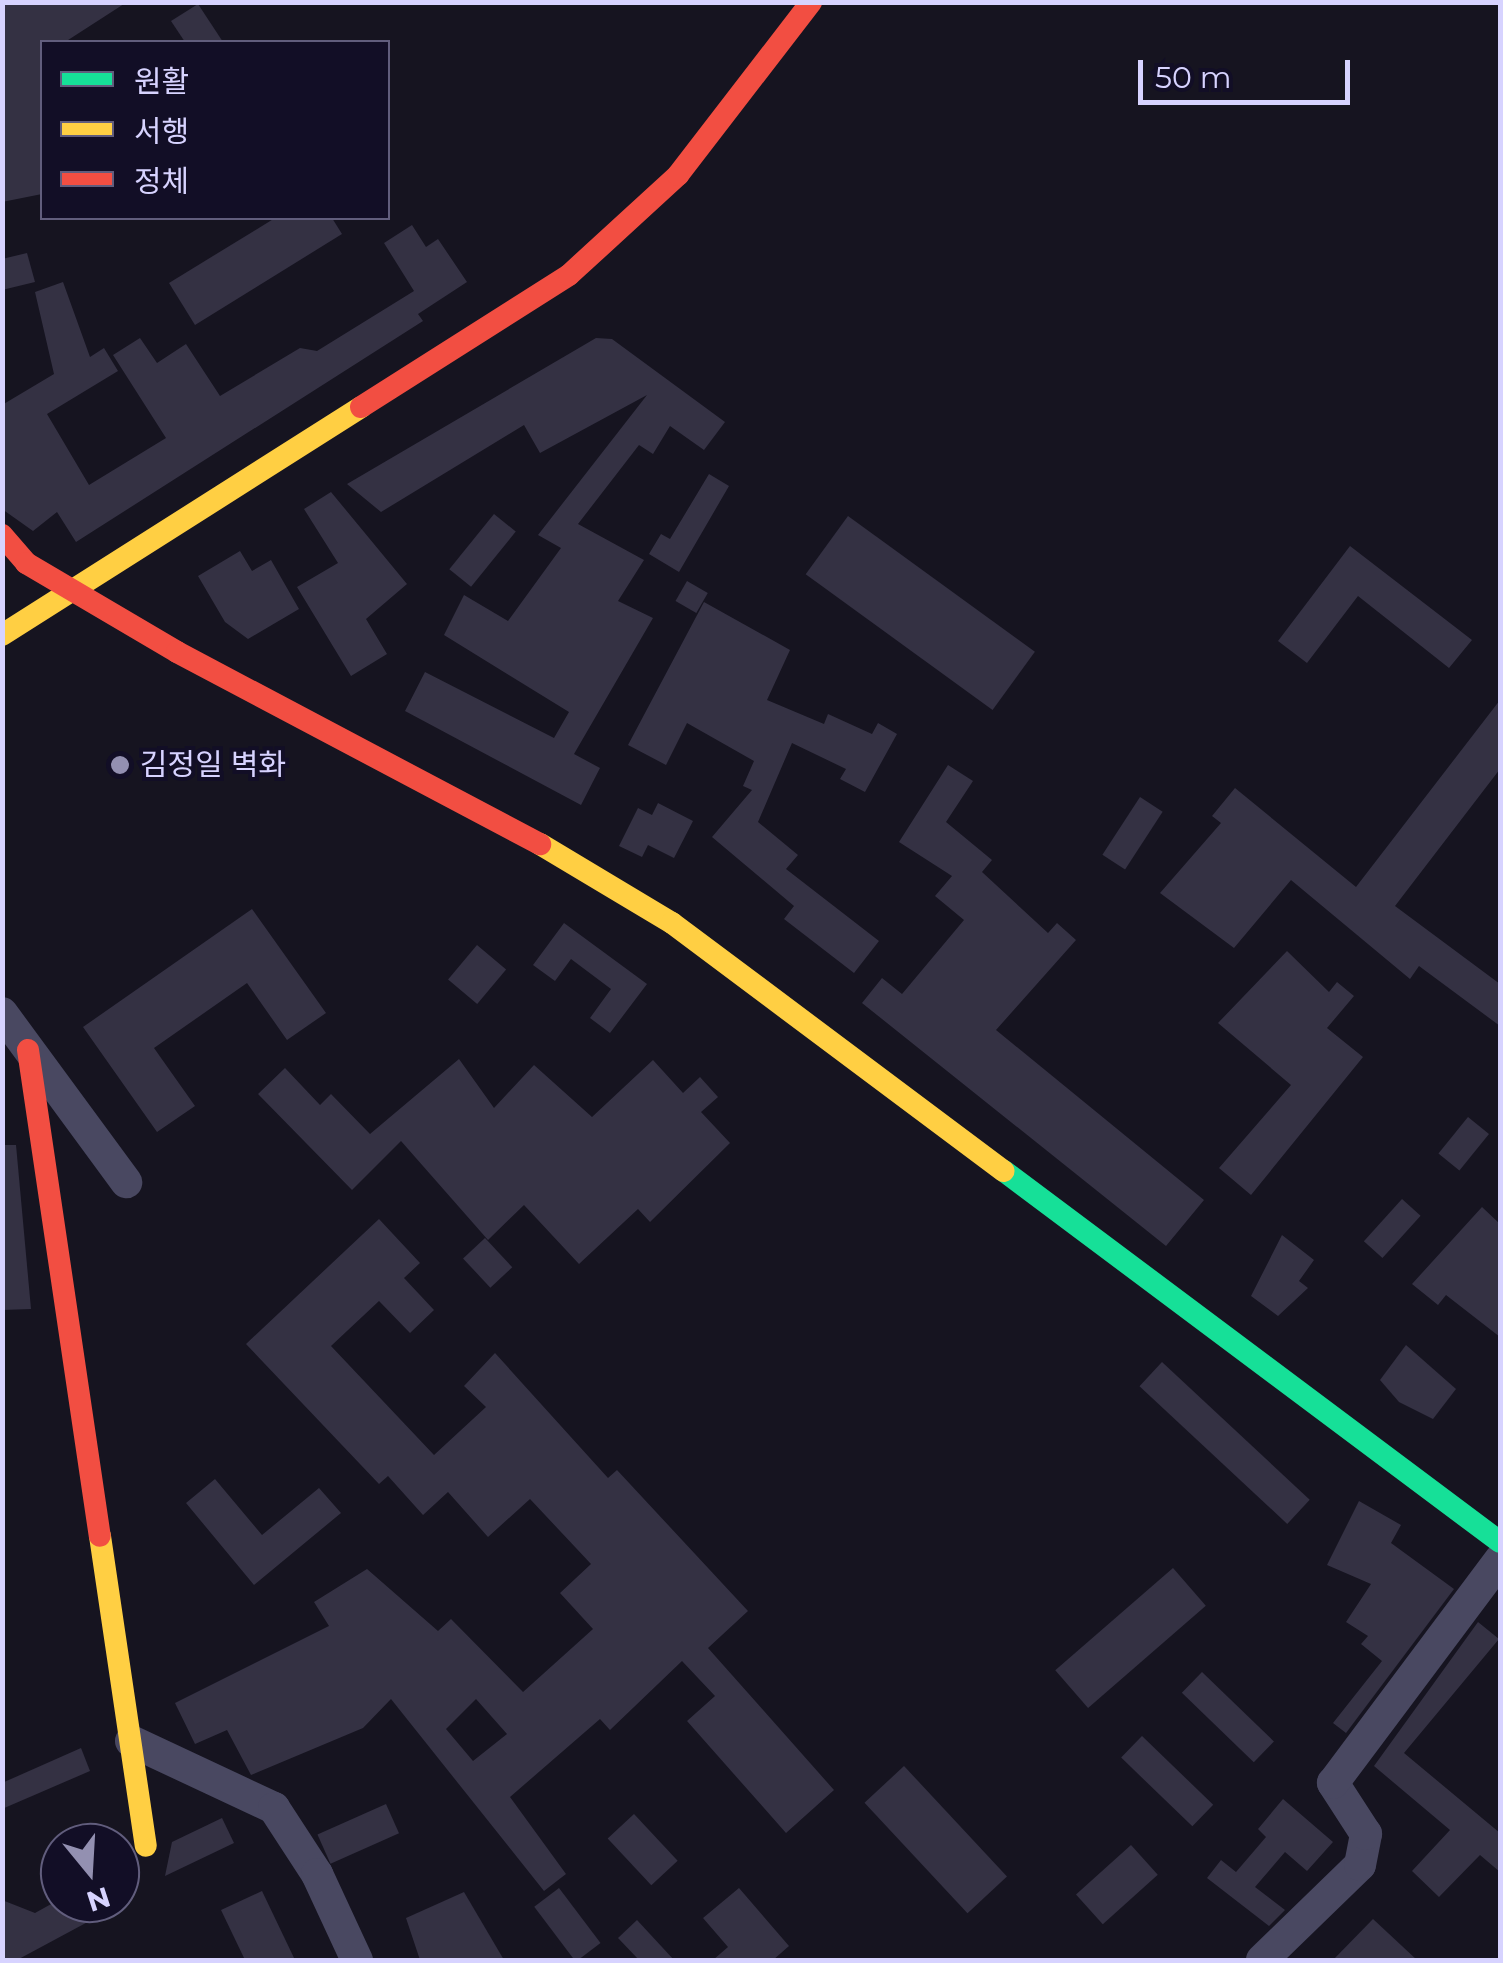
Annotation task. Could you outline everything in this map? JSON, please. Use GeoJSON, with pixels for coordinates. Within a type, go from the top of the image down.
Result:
{"type":"FeatureCollection","features":[{"type":"Feature","properties":{"kind":"main road"},"geometry":{"type":"LineString","coordinates":[[2,635],[569,275],[678,175],[812,2]]}},
{"type":"Feature","properties":{"kind":"main road"},"geometry":{"type":"LineString","coordinates":[[2,535],[26,563],[72,590],[630,895],[952,1125],[1100,1249],[1500,1542]]}},
{"type":"Feature","properties":{"kind":"main road"},"geometry":{"type":"LineString","coordinates":[[28,1050],[146,1846]]}},
{"type":"Feature","properties":{"kind":"street"},"geometry":{"type":"LineString","coordinates":[[2,1012],[126,1182]]}},
{"type":"Feature","properties":{"kind":"street"},"geometry":{"type":"LineString","coordinates":[[1262,1960],[1360,1865],[1366,1834],[1334,1783],[1500,1560]]}},
{"type":"Feature","properties":{"kind":"street"},"geometry":{"type":"LineString","coordinates":[[131,1740],[274,1808],[317,1874],[358,1960]]}},
{"type":"Feature","properties":{"kind":"building"},"geometry":{"type":"Polygon","coordinates":[[[2,2],[127,2],[68,40],[40,40],[40,194],[2,202],[2,2]]]}},
{"type":"Feature","properties":{"kind":"building"},"geometry":{"type":"Polygon","coordinates":[[[198,4],[222,40],[184,40],[171,21],[198,4]]]}},
{"type":"Feature","properties":{"kind":"building"},"geometry":{"type":"Polygon","coordinates":[[[272,220],[333,220],[342,234],[195,325],[169,283],[272,220]]]}},
{"type":"Feature","properties":{"kind":"building"},"geometry":{"type":"Polygon","coordinates":[[[412,225],[426,247],[438,239],[467,282],[418,314],[423,321],[76,542],[57,512],[33,531],[2,509],[2,405],[54,374],[35,292],[63,282],[90,357],[104,348],[118,371],[47,414],[89,485],[166,438],[113,355],[140,338],[157,363],[186,344],[220,396],[300,348],[317,351],[414,291],[384,243],[412,225]]]}},
{"type":"Feature","properties":{"kind":"building"},"geometry":{"type":"Polygon","coordinates":[[[27,253],[35,282],[2,290],[2,259],[27,253]]]}},
{"type":"Feature","properties":{"kind":"building"},"geometry":{"type":"Polygon","coordinates":[[[596,338],[612,339],[725,422],[704,450],[670,426],[653,454],[639,445],[578,524],[644,560],[618,601],[653,618],[574,754],[600,768],[581,805],[405,711],[425,672],[554,738],[569,712],[444,635],[464,595],[508,621],[561,548],[538,535],[647,395],[540,453],[524,425],[381,512],[347,484],[596,338]]]}},
{"type":"Feature","properties":{"kind":"building"},"geometry":{"type":"Polygon","coordinates":[[[709,474],[729,486],[679,572],[649,554],[661,534],[670,539],[709,474]]]}},
{"type":"Feature","properties":{"kind":"building"},"geometry":{"type":"Polygon","coordinates":[[[331,492],[407,584],[366,619],[387,654],[351,676],[297,587],[338,563],[304,509],[331,492]]]}},
{"type":"Feature","properties":{"kind":"building"},"geometry":{"type":"Polygon","coordinates":[[[494,514],[516,532],[471,587],[449,569],[494,514]]]}},
{"type":"Feature","properties":{"kind":"building"},"geometry":{"type":"Polygon","coordinates":[[[848,516],[1035,652],[993,710],[806,574],[848,516]]]}},
{"type":"Feature","properties":{"kind":"building"},"geometry":{"type":"Polygon","coordinates":[[[1350,546],[1472,640],[1449,668],[1358,596],[1307,663],[1278,641],[1350,546]]]}},
{"type":"Feature","properties":{"kind":"building"},"geometry":{"type":"Polygon","coordinates":[[[240,551],[252,571],[271,560],[299,609],[248,639],[225,622],[198,576],[240,551]]]}},
{"type":"Feature","properties":{"kind":"building"},"geometry":{"type":"Polygon","coordinates":[[[687,581],[708,593],[696,613],[676,601],[687,581]]]}},
{"type":"Feature","properties":{"kind":"building"},"geometry":{"type":"Polygon","coordinates":[[[704,602],[790,650],[767,700],[824,724],[828,714],[872,734],[878,723],[897,734],[865,792],[840,779],[846,769],[792,743],[758,822],[798,855],[786,869],[879,941],[854,973],[784,919],[794,906],[712,837],[752,790],[743,786],[754,761],[687,723],[666,765],[628,745],[704,602]]]}},
{"type":"Feature","properties":{"kind":"building"},"geometry":{"type":"Polygon","coordinates":[[[1500,700],[1500,769],[1395,906],[1500,984],[1500,1026],[1419,966],[1410,979],[1291,880],[1234,948],[1160,893],[1221,823],[1212,816],[1235,788],[1356,887],[1500,700]]]}},
{"type":"Feature","properties":{"kind":"building"},"geometry":{"type":"Polygon","coordinates":[[[948,765],[973,781],[946,822],[992,860],[982,872],[1048,933],[1057,923],[1076,940],[996,1030],[1204,1200],[1166,1246],[862,1003],[882,978],[902,994],[964,920],[935,896],[952,876],[899,842],[948,765]]]}},
{"type":"Feature","properties":{"kind":"building"},"geometry":{"type":"Polygon","coordinates":[[[1140,797],[1163,812],[1125,870],[1102,855],[1140,797]]]}},
{"type":"Feature","properties":{"kind":"building"},"geometry":{"type":"Polygon","coordinates":[[[658,803],[693,821],[674,858],[648,845],[642,857],[619,846],[638,808],[652,815],[658,803]]]}},
{"type":"Feature","properties":{"kind":"building"},"geometry":{"type":"Polygon","coordinates":[[[252,909],[326,1013],[287,1040],[247,983],[154,1048],[195,1106],[157,1132],[83,1027],[252,909]]]}},
{"type":"Feature","properties":{"kind":"building"},"geometry":{"type":"Polygon","coordinates":[[[564,923],[647,984],[610,1033],[590,1018],[611,989],[571,959],[555,981],[533,965],[564,923]]]}},
{"type":"Feature","properties":{"kind":"building"},"geometry":{"type":"Polygon","coordinates":[[[477,945],[506,969],[477,1004],[448,979],[477,945]]]}},
{"type":"Feature","properties":{"kind":"building"},"geometry":{"type":"Polygon","coordinates":[[[1287,951],[1329,992],[1337,982],[1354,996],[1327,1028],[1363,1057],[1251,1195],[1219,1168],[1291,1085],[1218,1023],[1287,951]]]}},
{"type":"Feature","properties":{"kind":"building"},"geometry":{"type":"Polygon","coordinates":[[[459,1059],[494,1108],[534,1065],[592,1117],[653,1060],[683,1093],[700,1077],[718,1097],[701,1112],[730,1143],[650,1222],[638,1209],[579,1264],[524,1205],[488,1240],[401,1141],[352,1190],[258,1094],[285,1068],[320,1105],[331,1094],[370,1134],[459,1059]]]}},
{"type":"Feature","properties":{"kind":"building"},"geometry":{"type":"Polygon","coordinates":[[[1468,1117],[1489,1134],[1459,1171],[1438,1154],[1468,1117]]]}},
{"type":"Feature","properties":{"kind":"building"},"geometry":{"type":"Polygon","coordinates":[[[2,1145],[16,1145],[31,1309],[2,1310],[2,1145]]]}},
{"type":"Feature","properties":{"kind":"building"},"geometry":{"type":"Polygon","coordinates":[[[1402,1199],[1421,1216],[1382,1258],[1364,1241],[1402,1199]]]}},
{"type":"Feature","properties":{"kind":"building"},"geometry":{"type":"Polygon","coordinates":[[[1482,1207],[1500,1224],[1500,1337],[1446,1295],[1438,1305],[1412,1284],[1482,1207]]]}},
{"type":"Feature","properties":{"kind":"building"},"geometry":{"type":"Polygon","coordinates":[[[379,1219],[420,1263],[404,1278],[434,1310],[410,1333],[379,1301],[331,1346],[434,1455],[486,1407],[464,1386],[495,1353],[608,1478],[617,1470],[748,1611],[708,1648],[834,1790],[786,1833],[687,1721],[715,1696],[682,1661],[610,1730],[600,1719],[510,1797],[566,1874],[544,1891],[391,1699],[363,1728],[251,1775],[227,1730],[195,1744],[175,1703],[329,1626],[314,1602],[367,1569],[438,1631],[451,1619],[523,1692],[593,1629],[560,1593],[591,1564],[530,1499],[488,1537],[448,1492],[423,1515],[388,1476],[379,1484],[246,1344],[379,1219]],[[476,1699],[446,1729],[473,1761],[507,1734],[476,1699]]]}},
{"type":"Feature","properties":{"kind":"building"},"geometry":{"type":"Polygon","coordinates":[[[1282,1235],[1314,1260],[1299,1281],[1308,1288],[1278,1316],[1251,1296],[1282,1235]]]}},
{"type":"Feature","properties":{"kind":"building"},"geometry":{"type":"Polygon","coordinates":[[[485,1238],[512,1267],[490,1288],[463,1258],[485,1238]]]}},
{"type":"Feature","properties":{"kind":"building"},"geometry":{"type":"Polygon","coordinates":[[[1406,1345],[1456,1389],[1433,1419],[1399,1402],[1380,1380],[1406,1345]]]}},
{"type":"Feature","properties":{"kind":"building"},"geometry":{"type":"Polygon","coordinates":[[[1162,1362],[1310,1500],[1287,1524],[1139,1386],[1162,1362]]]}},
{"type":"Feature","properties":{"kind":"building"},"geometry":{"type":"Polygon","coordinates":[[[215,1479],[262,1535],[319,1488],[341,1513],[254,1585],[186,1503],[215,1479]]]}},
{"type":"Feature","properties":{"kind":"building"},"geometry":{"type":"Polygon","coordinates":[[[1359,1501],[1401,1525],[1391,1543],[1454,1589],[1346,1733],[1333,1723],[1382,1661],[1361,1644],[1368,1636],[1346,1622],[1371,1584],[1327,1565],[1359,1501]]]}},
{"type":"Feature","properties":{"kind":"building"},"geometry":{"type":"Polygon","coordinates":[[[1173,1568],[1206,1606],[1088,1708],[1055,1670],[1173,1568]]]}},
{"type":"Feature","properties":{"kind":"building"},"geometry":{"type":"Polygon","coordinates":[[[1478,1622],[1499,1639],[1404,1753],[1500,1833],[1500,1872],[1480,1855],[1439,1897],[1412,1871],[1450,1830],[1374,1766],[1478,1622]]]}},
{"type":"Feature","properties":{"kind":"building"},"geometry":{"type":"Polygon","coordinates":[[[1202,1672],[1274,1741],[1254,1762],[1182,1693],[1202,1672]]]}},
{"type":"Feature","properties":{"kind":"building"},"geometry":{"type":"Polygon","coordinates":[[[1142,1736],[1213,1805],[1192,1826],[1121,1758],[1142,1736]]]}},
{"type":"Feature","properties":{"kind":"building"},"geometry":{"type":"Polygon","coordinates":[[[81,1748],[90,1771],[2,1809],[2,1783],[81,1748]]]}},
{"type":"Feature","properties":{"kind":"building"},"geometry":{"type":"Polygon","coordinates":[[[904,1766],[1007,1876],[967,1913],[865,1803],[904,1766]]]}},
{"type":"Feature","properties":{"kind":"building"},"geometry":{"type":"Polygon","coordinates":[[[1283,1799],[1333,1842],[1307,1871],[1285,1852],[1255,1887],[1285,1910],[1269,1926],[1207,1878],[1221,1860],[1236,1872],[1266,1837],[1258,1829],[1283,1799]]]}},
{"type":"Feature","properties":{"kind":"building"},"geometry":{"type":"Polygon","coordinates":[[[386,1804],[399,1833],[330,1864],[317,1835],[386,1804]]]}},
{"type":"Feature","properties":{"kind":"building"},"geometry":{"type":"Polygon","coordinates":[[[634,1814],[678,1861],[651,1885],[608,1839],[634,1814]]]}},
{"type":"Feature","properties":{"kind":"building"},"geometry":{"type":"Polygon","coordinates":[[[222,1818],[234,1843],[165,1876],[172,1842],[222,1818]]]}},
{"type":"Feature","properties":{"kind":"building"},"geometry":{"type":"Polygon","coordinates":[[[1131,1845],[1158,1875],[1103,1924],[1076,1895],[1131,1845]]]}},
{"type":"Feature","properties":{"kind":"building"},"geometry":{"type":"Polygon","coordinates":[[[559,1888],[601,1943],[574,1960],[534,1907],[559,1888]]]}},
{"type":"Feature","properties":{"kind":"building"},"geometry":{"type":"Polygon","coordinates":[[[739,1888],[789,1946],[773,1960],[713,1960],[728,1947],[703,1918],[739,1888]]]}},
{"type":"Feature","properties":{"kind":"building"},"geometry":{"type":"Polygon","coordinates":[[[262,1891],[295,1960],[245,1960],[221,1910],[262,1891]]]}},
{"type":"Feature","properties":{"kind":"building"},"geometry":{"type":"Polygon","coordinates":[[[464,1892],[504,1960],[420,1960],[406,1918],[464,1892]]]}},
{"type":"Feature","properties":{"kind":"building"},"geometry":{"type":"Polygon","coordinates":[[[2,1900],[35,1913],[40,1910],[40,1923],[86,1923],[17,1960],[2,1960],[2,1900]]]}},
{"type":"Feature","properties":{"kind":"building"},"geometry":{"type":"Polygon","coordinates":[[[1373,1919],[1417,1960],[1333,1960],[1373,1919]]]}},
{"type":"Feature","properties":{"kind":"building"},"geometry":{"type":"Polygon","coordinates":[[[637,1920],[674,1960],[639,1960],[618,1938],[637,1920]]]}},
{"type":"Feature","properties":{"kind":"traffic: fast"},"geometry":{"type":"LineString","coordinates":[[1004,1171],[1500,1542]]}},
{"type":"Feature","properties":{"kind":"traffic: slow"},"geometry":{"type":"LineString","coordinates":[[2,635],[361,407]]}},
{"type":"Feature","properties":{"kind":"traffic: slow"},"geometry":{"type":"LineString","coordinates":[[540,844],[672,923],[1004,1171]]}},
{"type":"Feature","properties":{"kind":"traffic: slow"},"geometry":{"type":"LineString","coordinates":[[100,1536],[146,1846]]}},
{"type":"Feature","properties":{"kind":"traffic: jam"},"geometry":{"type":"LineString","coordinates":[[361,407],[569,275],[678,175],[811,2]]}},
{"type":"Feature","properties":{"kind":"traffic: jam"},"geometry":{"type":"LineString","coordinates":[[2,535],[26,563],[177,652],[540,844]]}},
{"type":"Feature","properties":{"kind":"traffic: jam"},"geometry":{"type":"LineString","coordinates":[[28,1050],[100,1536]]}},
{"type":"Feature","properties":{"kind":"place","name":"김정일 벽화"},"geometry":{"type":"Point","coordinates":[120,765]}}]}
